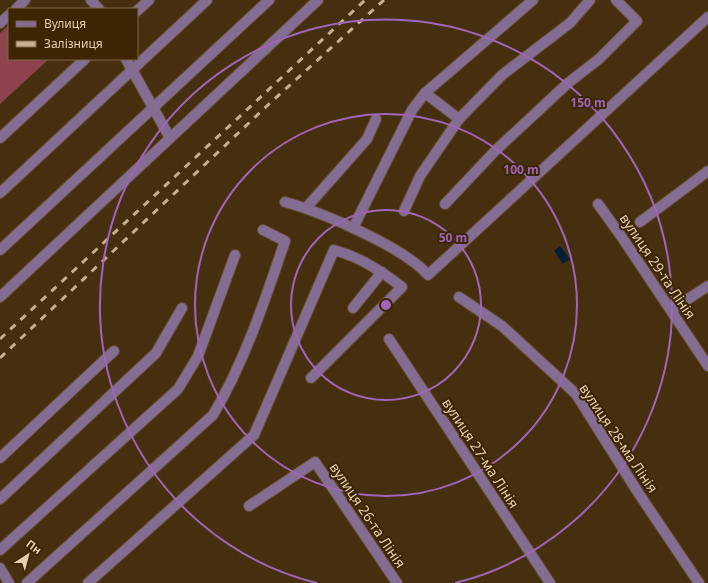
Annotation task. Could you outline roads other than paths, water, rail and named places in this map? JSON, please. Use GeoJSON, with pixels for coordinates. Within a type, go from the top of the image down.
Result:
{"type":"FeatureCollection","features":[{"type":"Feature","properties":{"kind":"street"},"geometry":{"type":"LineString","coordinates":[[17,8],[25,0]]}},
{"type":"Feature","properties":{"kind":"street"},"geometry":{"type":"LineString","coordinates":[[91,0],[97,8]]}},
{"type":"Feature","properties":{"kind":"street"},"geometry":{"type":"LineString","coordinates":[[138,10],[149,0]]}},
{"type":"Feature","properties":{"kind":"street"},"geometry":{"type":"LineString","coordinates":[[0,193],[207,0]]}},
{"type":"Feature","properties":{"kind":"street"},"geometry":{"type":"LineString","coordinates":[[0,250],[152,107],[269,0]]}},
{"type":"Feature","properties":{"kind":"street"},"geometry":{"type":"LineString","coordinates":[[0,297],[318,0]]}},
{"type":"Feature","properties":{"kind":"street"},"geometry":{"type":"LineString","coordinates":[[353,228],[412,110],[425,93],[532,0]]}},
{"type":"Feature","properties":{"kind":"street"},"geometry":{"type":"LineString","coordinates":[[404,211],[420,176],[459,119],[502,75],[570,23],[590,0]]}},
{"type":"Feature","properties":{"kind":"street"},"geometry":{"type":"LineString","coordinates":[[445,204],[496,150],[568,83],[599,59],[637,21],[616,0]]}},
{"type":"Feature","properties":{"kind":"street"},"geometry":{"type":"LineString","coordinates":[[0,23],[8,16]]}},
{"type":"Feature","properties":{"kind":"street"},"geometry":{"type":"LineString","coordinates":[[285,202],[306,208],[353,228],[399,253],[422,268],[428,274],[708,17]]}},
{"type":"Feature","properties":{"kind":"street"},"geometry":{"type":"LineString","coordinates":[[0,138],[84,60]]}},
{"type":"Feature","properties":{"kind":"street"},"geometry":{"type":"LineString","coordinates":[[127,60],[170,138]]}},
{"type":"Feature","properties":{"kind":"street"},"geometry":{"type":"LineString","coordinates":[[425,93],[459,119]]}},
{"type":"Feature","properties":{"kind":"street"},"geometry":{"type":"LineString","coordinates":[[306,208],[367,139],[376,119]]}},
{"type":"Feature","properties":{"kind":"street"},"geometry":{"type":"LineString","coordinates":[[640,222],[708,171]]}},
{"type":"Feature","properties":{"kind":"street","name":"вулиця 29-та Лінія"},"geometry":{"type":"LineString","coordinates":[[598,204],[708,366]]}},
{"type":"Feature","properties":{"kind":"street"},"geometry":{"type":"LineString","coordinates":[[27,583],[213,415],[227,391],[259,316],[285,241],[263,230]]}},
{"type":"Feature","properties":{"kind":"street"},"geometry":{"type":"LineString","coordinates":[[88,583],[254,435],[334,250],[351,255],[382,272],[402,287],[311,378]]}},
{"type":"Feature","properties":{"kind":"street"},"geometry":{"type":"LineString","coordinates":[[0,550],[178,389],[198,356],[236,255]]}},
{"type":"Feature","properties":{"kind":"street"},"geometry":{"type":"LineString","coordinates":[[352,308],[382,272]]}},
{"type":"Feature","properties":{"kind":"street"},"geometry":{"type":"LineString","coordinates":[[671,310],[708,286]]}},
{"type":"Feature","properties":{"kind":"street","name":"вулиця 28-ма Лінія"},"geometry":{"type":"LineString","coordinates":[[459,297],[502,326],[576,394],[639,494],[699,583]]}},
{"type":"Feature","properties":{"kind":"street"},"geometry":{"type":"LineString","coordinates":[[0,499],[156,353],[182,308]]}},
{"type":"Feature","properties":{"kind":"street","name":"вулиця 27-ма Лінія"},"geometry":{"type":"LineString","coordinates":[[389,339],[550,583]]}},
{"type":"Feature","properties":{"kind":"street"},"geometry":{"type":"LineString","coordinates":[[0,458],[114,351]]}},
{"type":"Feature","properties":{"kind":"street","name":"вулиця 26-та Лінія"},"geometry":{"type":"LineString","coordinates":[[249,506],[316,462],[397,583]]}},
{"type":"Feature","properties":{"kind":"street"},"geometry":{"type":"LineString","coordinates":[[0,568],[9,583]]}},
{"type":"Feature","properties":{"kind":"water"},"geometry":{"type":"Polygon","coordinates":[[[560,246],[570,259],[563,264],[554,251],[560,246]]]}},
{"type":"Feature","properties":{"kind":"railway"},"geometry":{"type":"LineString","coordinates":[[0,339],[365,0]]}},
{"type":"Feature","properties":{"kind":"railway"},"geometry":{"type":"LineString","coordinates":[[0,358],[269,104],[384,0]]}}]}
